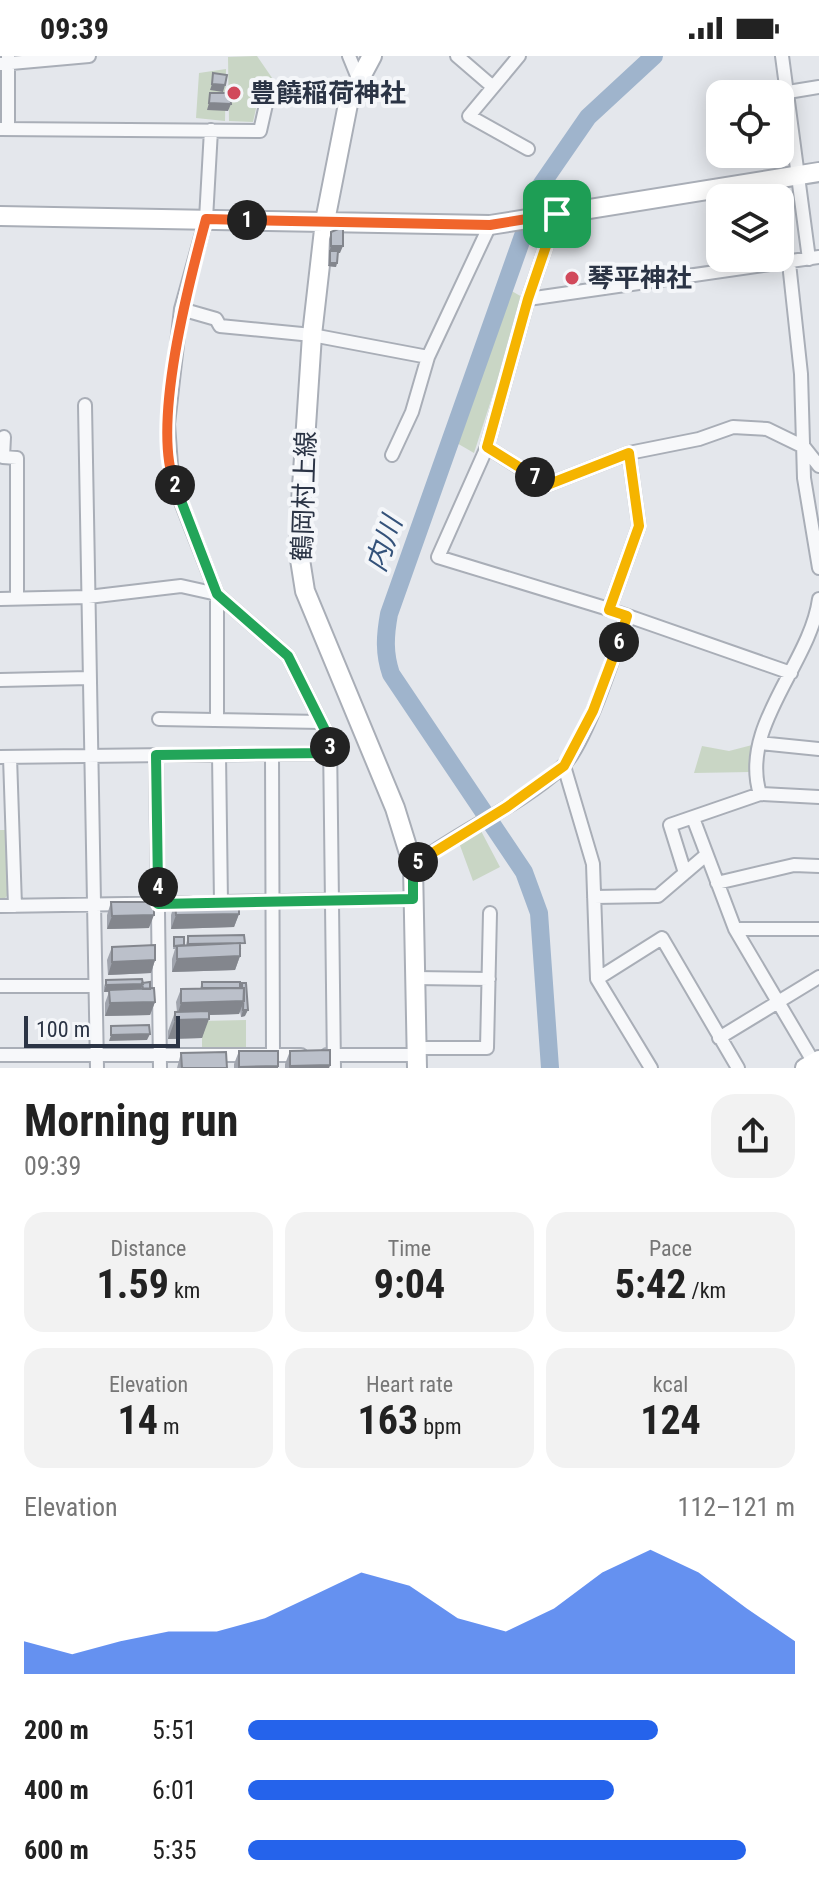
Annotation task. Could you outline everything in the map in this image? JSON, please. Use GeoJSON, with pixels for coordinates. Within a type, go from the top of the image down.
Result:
{"type":"FeatureCollection","features":[{"type":"Feature","properties":{"kind":"main road","name":"鶴岡村上線"},"geometry":{"type":"LineString","coordinates":[[372,56],[355,84],[325,221],[312,335],[299,533],[302,576],[395,808],[413,866],[417,1057]]}},
{"type":"Feature","properties":{"kind":"main road"},"geometry":{"type":"LineString","coordinates":[[784,184],[799,176],[819,172]]}},
{"type":"Feature","properties":{"kind":"main road"},"geometry":{"type":"LineString","coordinates":[[0,216],[490,225],[706,197]]}},
{"type":"Feature","properties":{"kind":"street"},"geometry":{"type":"LineString","coordinates":[[89,56],[6,62],[4,129],[260,131],[267,100],[355,84],[349,56]]}},
{"type":"Feature","properties":{"kind":"street"},"geometry":{"type":"LineString","coordinates":[[457,56],[493,87]]}},
{"type":"Feature","properties":{"kind":"street"},"geometry":{"type":"LineString","coordinates":[[519,56],[469,116],[528,149]]}},
{"type":"Feature","properties":{"kind":"street"},"geometry":{"type":"LineString","coordinates":[[782,56],[786,80]]}},
{"type":"Feature","properties":{"kind":"street"},"geometry":{"type":"LineString","coordinates":[[794,91],[819,87]]}},
{"type":"Feature","properties":{"kind":"street"},"geometry":{"type":"LineString","coordinates":[[211,130],[206,219],[181,309],[168,424],[172,479],[217,594],[217,720]]}},
{"type":"Feature","properties":{"kind":"street"},"geometry":{"type":"LineString","coordinates":[[794,138],[814,258],[794,262]]}},
{"type":"Feature","properties":{"kind":"street"},"geometry":{"type":"LineString","coordinates":[[557,214],[528,299],[487,447],[438,557],[609,610],[791,673]]}},
{"type":"Feature","properties":{"kind":"street"},"geometry":{"type":"LineString","coordinates":[[392,455],[412,412],[428,357],[490,225]]}},
{"type":"Feature","properties":{"kind":"street"},"geometry":{"type":"LineString","coordinates":[[528,299],[722,272]]}},
{"type":"Feature","properties":{"kind":"street"},"geometry":{"type":"LineString","coordinates":[[787,272],[801,374],[804,478],[819,568]]}},
{"type":"Feature","properties":{"kind":"street"},"geometry":{"type":"LineString","coordinates":[[181,309],[216,319],[220,326],[312,335],[428,357]]}},
{"type":"Feature","properties":{"kind":"street"},"geometry":{"type":"LineString","coordinates":[[85,405],[97,1062]]}},
{"type":"Feature","properties":{"kind":"street"},"geometry":{"type":"LineString","coordinates":[[487,447],[547,485],[629,453],[699,439],[733,427],[754,426],[804,447],[819,466]]}},
{"type":"Feature","properties":{"kind":"street"},"geometry":{"type":"LineString","coordinates":[[4,437],[3,457],[17,458],[17,599]]}},
{"type":"Feature","properties":{"kind":"street"},"geometry":{"type":"LineString","coordinates":[[609,610],[639,526],[629,453]]}},
{"type":"Feature","properties":{"kind":"street"},"geometry":{"type":"LineString","coordinates":[[0,599],[88,597],[181,586],[217,594],[288,656],[330,740],[334,1061]]}},
{"type":"Feature","properties":{"kind":"street"},"geometry":{"type":"LineString","coordinates":[[760,794],[756,781],[760,743],[819,599]]}},
{"type":"Feature","properties":{"kind":"street"},"geometry":{"type":"LineString","coordinates":[[413,866],[507,807],[564,766],[593,711],[627,616]]}},
{"type":"Feature","properties":{"kind":"street"},"geometry":{"type":"LineString","coordinates":[[0,680],[89,678]]}},
{"type":"Feature","properties":{"kind":"street"},"geometry":{"type":"LineString","coordinates":[[159,719],[321,722]]}},
{"type":"Feature","properties":{"kind":"street"},"geometry":{"type":"LineString","coordinates":[[760,743],[819,749]]}},
{"type":"Feature","properties":{"kind":"street"},"geometry":{"type":"LineString","coordinates":[[15,906],[5,757],[330,753]]}},
{"type":"Feature","properties":{"kind":"street"},"geometry":{"type":"LineString","coordinates":[[219,754],[221,903]]}},
{"type":"Feature","properties":{"kind":"street"},"geometry":{"type":"LineString","coordinates":[[272,754],[273,1056]]}},
{"type":"Feature","properties":{"kind":"street"},"geometry":{"type":"LineString","coordinates":[[156,755],[160,1062]]}},
{"type":"Feature","properties":{"kind":"street"},"geometry":{"type":"LineString","coordinates":[[564,766],[593,864],[597,979],[651,1068]]}},
{"type":"Feature","properties":{"kind":"street"},"geometry":{"type":"LineString","coordinates":[[685,873],[670,825],[760,794],[819,797]]}},
{"type":"Feature","properties":{"kind":"street"},"geometry":{"type":"LineString","coordinates":[[693,818],[735,929],[814,1065]]}},
{"type":"Feature","properties":{"kind":"street"},"geometry":{"type":"LineString","coordinates":[[594,897],[658,896],[706,855]]}},
{"type":"Feature","properties":{"kind":"street"},"geometry":{"type":"LineString","coordinates":[[717,883],[794,865],[819,866]]}},
{"type":"Feature","properties":{"kind":"street"},"geometry":{"type":"LineString","coordinates":[[0,906],[413,899]]}},
{"type":"Feature","properties":{"kind":"street"},"geometry":{"type":"LineString","coordinates":[[0,1055],[97,1062],[273,1056],[334,1061],[417,1057],[487,1048],[490,913]]}},
{"type":"Feature","properties":{"kind":"street"},"geometry":{"type":"LineString","coordinates":[[735,929],[819,929]]}},
{"type":"Feature","properties":{"kind":"street"},"geometry":{"type":"LineString","coordinates":[[597,979],[662,938],[738,1068]]}},
{"type":"Feature","properties":{"kind":"street"},"geometry":{"type":"LineString","coordinates":[[719,1038],[819,977]]}},
{"type":"Feature","properties":{"kind":"street"},"geometry":{"type":"LineString","coordinates":[[415,978],[489,979]]}},
{"type":"Feature","properties":{"kind":"street"},"geometry":{"type":"LineString","coordinates":[[0,986],[95,986]]}},
{"type":"Feature","properties":{"kind":"green space"},"geometry":{"type":"Polygon","coordinates":[[[257,56],[279,88],[259,95],[253,122],[229,121],[228,57],[257,56]]]}},
{"type":"Feature","properties":{"kind":"green space"},"geometry":{"type":"Polygon","coordinates":[[[226,69],[225,121],[196,118],[199,73],[226,69]]]}},
{"type":"Feature","properties":{"kind":"green space"},"geometry":{"type":"Polygon","coordinates":[[[506,288],[524,298],[474,453],[455,442],[506,288]]]}},
{"type":"Feature","properties":{"kind":"green space"},"geometry":{"type":"Polygon","coordinates":[[[756,744],[750,772],[694,773],[702,746],[729,751],[756,744]]]}},
{"type":"Feature","properties":{"kind":"green space"},"geometry":{"type":"Polygon","coordinates":[[[480,829],[500,867],[473,881],[458,840],[480,829]]]}},
{"type":"Feature","properties":{"kind":"green space"},"geometry":{"type":"Polygon","coordinates":[[[0,830],[9,830],[12,891],[0,899],[0,830]]]}},
{"type":"Feature","properties":{"kind":"green space"},"geometry":{"type":"Polygon","coordinates":[[[246,1020],[246,1050],[202,1051],[202,1021],[246,1020]]]}},
{"type":"Feature","properties":{"kind":"building"},"geometry":{"type":"Polygon","coordinates":[[[213,73],[227,75],[225,85],[212,84],[213,73]]]}},
{"type":"Feature","properties":{"kind":"building"},"geometry":{"type":"Polygon","coordinates":[[[210,93],[230,93],[231,104],[209,103],[210,93]]]}},
{"type":"Feature","properties":{"kind":"building"},"geometry":{"type":"Polygon","coordinates":[[[343,227],[343,246],[331,246],[331,232],[343,227]]]}},
{"type":"Feature","properties":{"kind":"building"},"geometry":{"type":"Polygon","coordinates":[[[330,251],[338,251],[337,263],[330,263],[330,251]]]}},
{"type":"Feature","properties":{"kind":"building"},"geometry":{"type":"Polygon","coordinates":[[[239,900],[239,914],[176,915],[175,902],[239,900]]]}},
{"type":"Feature","properties":{"kind":"building"},"geometry":{"type":"Polygon","coordinates":[[[111,902],[154,902],[154,915],[112,916],[111,902]]]}},
{"type":"Feature","properties":{"kind":"building"},"geometry":{"type":"Polygon","coordinates":[[[244,935],[245,943],[188,944],[188,936],[244,935]]]}},
{"type":"Feature","properties":{"kind":"building"},"geometry":{"type":"Polygon","coordinates":[[[174,937],[184,937],[184,945],[174,946],[174,937]]]}},
{"type":"Feature","properties":{"kind":"building"},"geometry":{"type":"Polygon","coordinates":[[[240,943],[240,956],[177,959],[177,946],[240,943]]]}},
{"type":"Feature","properties":{"kind":"building"},"geometry":{"type":"Polygon","coordinates":[[[155,945],[155,960],[112,962],[112,947],[155,945]]]}},
{"type":"Feature","properties":{"kind":"building"},"geometry":{"type":"Polygon","coordinates":[[[142,979],[143,984],[106,985],[106,980],[142,979]]]}},
{"type":"Feature","properties":{"kind":"building"},"geometry":{"type":"Polygon","coordinates":[[[150,982],[150,989],[143,989],[142,983],[150,982]]]}},
{"type":"Feature","properties":{"kind":"building"},"geometry":{"type":"Polygon","coordinates":[[[202,982],[240,982],[240,988],[202,988],[202,982]]]}},
{"type":"Feature","properties":{"kind":"building"},"geometry":{"type":"Polygon","coordinates":[[[242,983],[246,983],[248,1010],[243,1010],[242,983]]]}},
{"type":"Feature","properties":{"kind":"building"},"geometry":{"type":"Polygon","coordinates":[[[154,988],[155,1002],[110,1003],[109,990],[154,988]]]}},
{"type":"Feature","properties":{"kind":"building"},"geometry":{"type":"Polygon","coordinates":[[[244,988],[244,1001],[181,1003],[181,989],[244,988]]]}},
{"type":"Feature","properties":{"kind":"building"},"geometry":{"type":"Polygon","coordinates":[[[209,1011],[209,1019],[175,1020],[175,1012],[209,1011]]]}},
{"type":"Feature","properties":{"kind":"building"},"geometry":{"type":"Polygon","coordinates":[[[149,1025],[150,1034],[111,1035],[111,1026],[149,1025]]]}},
{"type":"Feature","properties":{"kind":"building"},"geometry":{"type":"Polygon","coordinates":[[[330,1050],[330,1065],[290,1066],[290,1051],[330,1050]]]}},
{"type":"Feature","properties":{"kind":"building"},"geometry":{"type":"Polygon","coordinates":[[[239,1051],[278,1051],[278,1066],[239,1067],[239,1051]]]}},
{"type":"Feature","properties":{"kind":"building"},"geometry":{"type":"Polygon","coordinates":[[[226,1052],[227,1068],[182,1068],[181,1053],[226,1052]]]}},
{"type":"Feature","properties":{"kind":"waterway","name":"内川"},"geometry":{"type":"LineString","coordinates":[[550,1068],[539,913],[524,872],[391,674],[386,652],[387,630],[389,614],[541,185],[588,117],[654,56]]}},
{"type":"Feature","properties":{"kind":"place","name":"豊饒稲荷神社"},"geometry":{"type":"Point","coordinates":[234,93]}},
{"type":"Feature","properties":{"kind":"place","name":"琴平神社"},"geometry":{"type":"Point","coordinates":[572,278]}},
{"type":"Feature","properties":{"kind":"route"},"geometry":{"type":"LineString","coordinates":[[557,214],[528,299],[487,447],[547,485],[629,453],[639,526],[609,610],[627,616],[593,711],[564,766],[507,807],[413,866],[413,899],[158,904],[156,755],[330,753],[330,740],[288,656],[217,594],[172,479],[168,424],[181,309],[206,219],[490,225],[557,214]]}}]}
